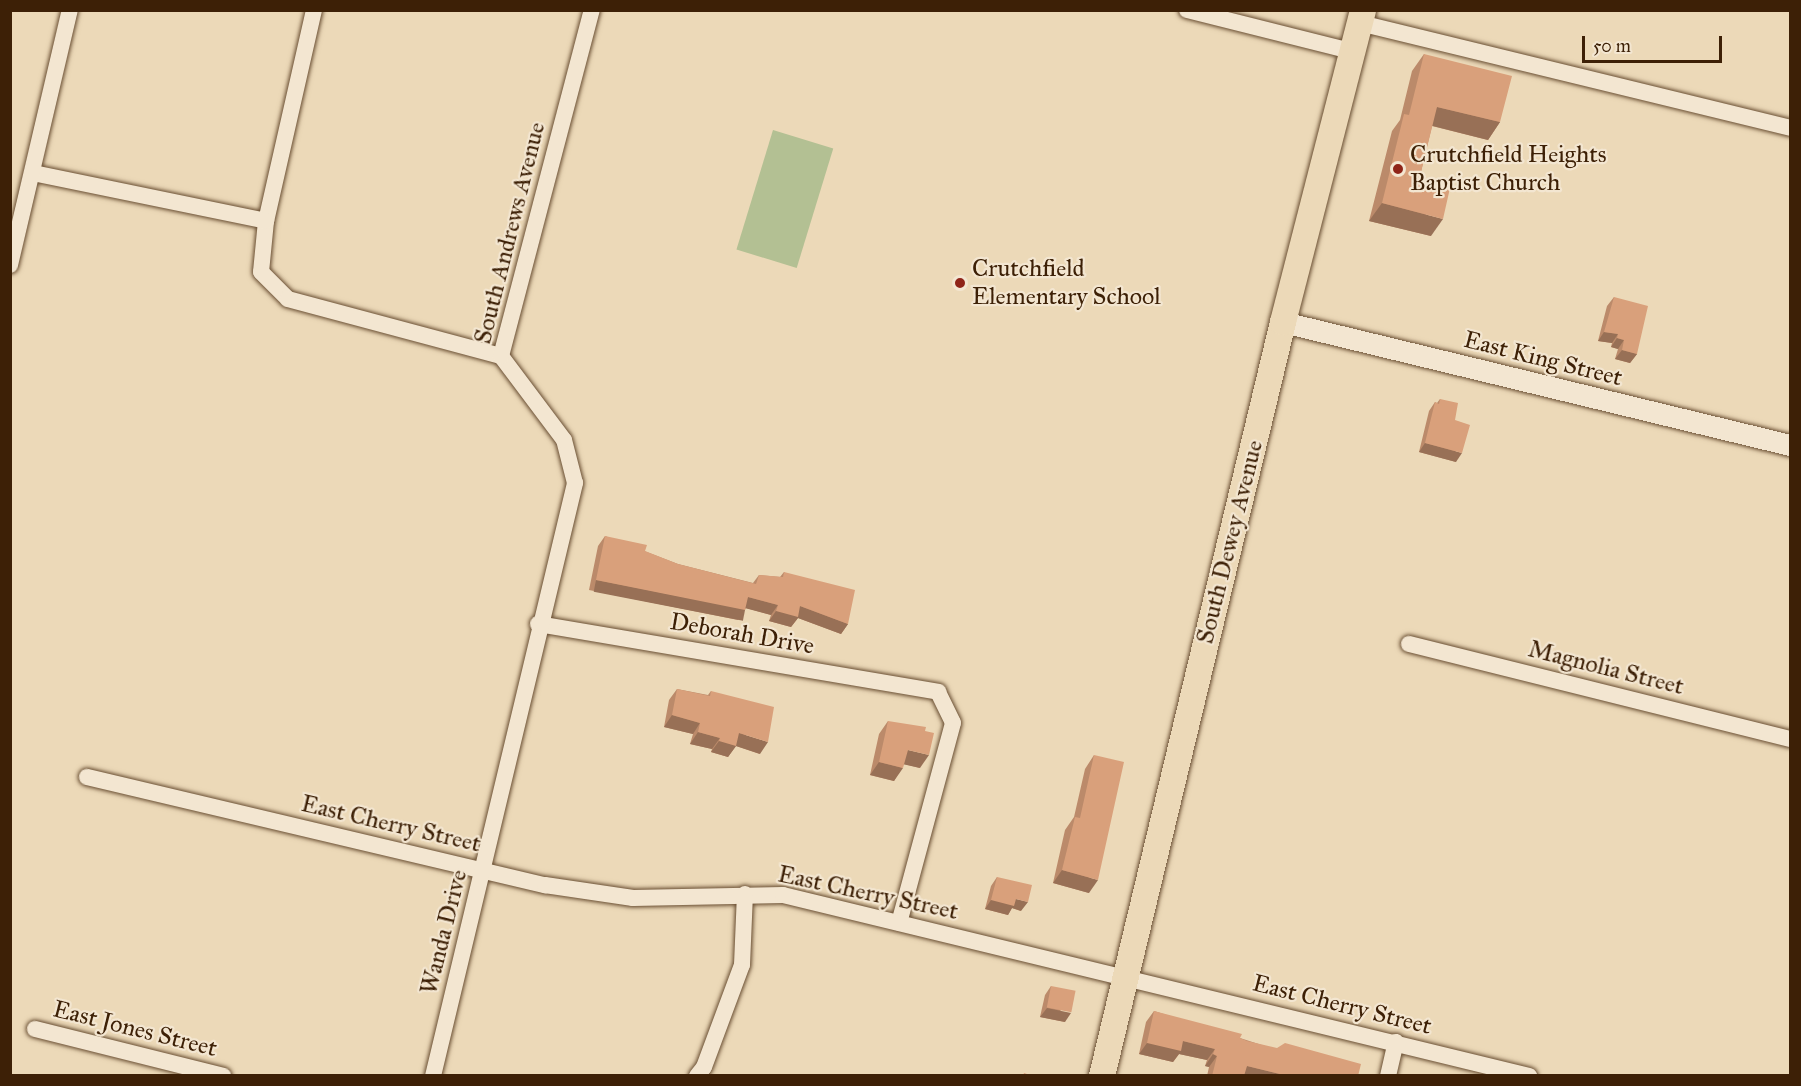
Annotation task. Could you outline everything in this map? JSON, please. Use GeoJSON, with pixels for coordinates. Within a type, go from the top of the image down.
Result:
{"type":"FeatureCollection","features":[{"type":"Feature","properties":{"kind":"main road","name":"South Dewey Avenue"},"geometry":{"type":"LineString","coordinates":[[1102,1076],[1283,322],[1354,52],[1361,17]]}},
{"type":"Feature","properties":{"kind":"street"},"geometry":{"type":"LineString","coordinates":[[10,265],[70,10]]}},
{"type":"Feature","properties":{"kind":"street"},"geometry":{"type":"LineString","coordinates":[[314,10],[266,221],[261,272],[288,299],[501,356]]}},
{"type":"Feature","properties":{"kind":"street","name":"South Andrews Avenue"},"geometry":{"type":"LineString","coordinates":[[538,624],[575,483],[564,440],[501,356],[592,10]]}},
{"type":"Feature","properties":{"kind":"street"},"geometry":{"type":"LineString","coordinates":[[1187,10],[1354,52]]}},
{"type":"Feature","properties":{"kind":"street"},"geometry":{"type":"LineString","coordinates":[[1361,17],[1791,128]]}},
{"type":"Feature","properties":{"kind":"street"},"geometry":{"type":"LineString","coordinates":[[33,173],[266,221]]}},
{"type":"Feature","properties":{"kind":"street","name":"East King Street"},"geometry":{"type":"LineString","coordinates":[[1283,322],[1791,445]]}},
{"type":"Feature","properties":{"kind":"street","name":"Deborah Drive"},"geometry":{"type":"LineString","coordinates":[[538,624],[938,692],[953,723],[899,923]]}},
{"type":"Feature","properties":{"kind":"street","name":"Wanda Drive"},"geometry":{"type":"LineString","coordinates":[[433,1076],[484,870],[538,624]]}},
{"type":"Feature","properties":{"kind":"street","name":"Magnolia Street"},"geometry":{"type":"LineString","coordinates":[[1409,644],[1791,739]]}},
{"type":"Feature","properties":{"kind":"street","name":"East Cherry Street"},"geometry":{"type":"LineString","coordinates":[[87,777],[545,885],[633,898],[783,895],[1529,1076]]}},
{"type":"Feature","properties":{"kind":"street"},"geometry":{"type":"LineString","coordinates":[[697,1076],[704,1067],[742,965],[745,894]]}},
{"type":"Feature","properties":{"kind":"street","name":"East Jones Street"},"geometry":{"type":"LineString","coordinates":[[35,1029],[223,1076]]}},
{"type":"Feature","properties":{"kind":"street"},"geometry":{"type":"LineString","coordinates":[[1388,1076],[1396,1042]]}},
{"type":"Feature","properties":{"kind":"green space"},"geometry":{"type":"Polygon","coordinates":[[[773,130],[833,148],[797,268],[736,250],[773,130]]]}},
{"type":"Feature","properties":{"kind":"building","name":"Crutchfield Heights Baptist Church"},"geometry":{"type":"Polygon","coordinates":[[[1424,54],[1512,76],[1500,122],[1437,107],[1419,180],[1450,188],[1443,219],[1382,203],[1404,114],[1409,115],[1424,54]]]}},
{"type":"Feature","properties":{"kind":"building"},"geometry":{"type":"Polygon","coordinates":[[[1614,297],[1648,306],[1637,354],[1622,350],[1624,340],[1617,338],[1618,334],[1604,332],[1614,297]]]}},
{"type":"Feature","properties":{"kind":"building"},"geometry":{"type":"Polygon","coordinates":[[[1440,399],[1458,403],[1455,420],[1470,425],[1462,453],[1425,443],[1435,402],[1439,404],[1440,399]]]}},
{"type":"Feature","properties":{"kind":"building"},"geometry":{"type":"Polygon","coordinates":[[[605,536],[647,545],[645,551],[678,564],[756,584],[759,575],[783,577],[784,572],[855,590],[848,624],[800,606],[798,617],[776,611],[778,605],[748,597],[745,610],[596,580],[605,536]]]}},
{"type":"Feature","properties":{"kind":"building"},"geometry":{"type":"Polygon","coordinates":[[[677,689],[710,696],[711,691],[774,707],[768,742],[739,733],[736,746],[719,741],[720,738],[698,732],[700,723],[672,715],[677,689]]]}},
{"type":"Feature","properties":{"kind":"building"},"geometry":{"type":"Polygon","coordinates":[[[888,721],[926,727],[925,731],[934,733],[929,755],[908,750],[903,768],[879,762],[888,721]]]}},
{"type":"Feature","properties":{"kind":"building"},"geometry":{"type":"Polygon","coordinates":[[[1094,755],[1124,762],[1098,880],[1062,870],[1075,817],[1080,818],[1094,755]]]}},
{"type":"Feature","properties":{"kind":"building"},"geometry":{"type":"Polygon","coordinates":[[[997,877],[1032,885],[1028,902],[1016,899],[1014,906],[991,900],[997,877]]]}},
{"type":"Feature","properties":{"kind":"building"},"geometry":{"type":"Polygon","coordinates":[[[1051,986],[1076,991],[1071,1012],[1047,1008],[1051,986]]]}},
{"type":"Feature","properties":{"kind":"building"},"geometry":{"type":"Polygon","coordinates":[[[1154,1011],[1242,1034],[1240,1038],[1247,1041],[1277,1048],[1285,1043],[1361,1064],[1358,1076],[1288,1076],[1247,1066],[1244,1076],[1212,1076],[1217,1056],[1213,1054],[1215,1049],[1183,1041],[1181,1051],[1147,1043],[1154,1011]]]}},
{"type":"Feature","properties":{"kind":"place","name":"Crutchfield Heights Baptist Church"},"geometry":{"type":"Point","coordinates":[1398,169]}},
{"type":"Feature","properties":{"kind":"place","name":"Crutchfield Elementary School"},"geometry":{"type":"Point","coordinates":[960,283]}}]}
